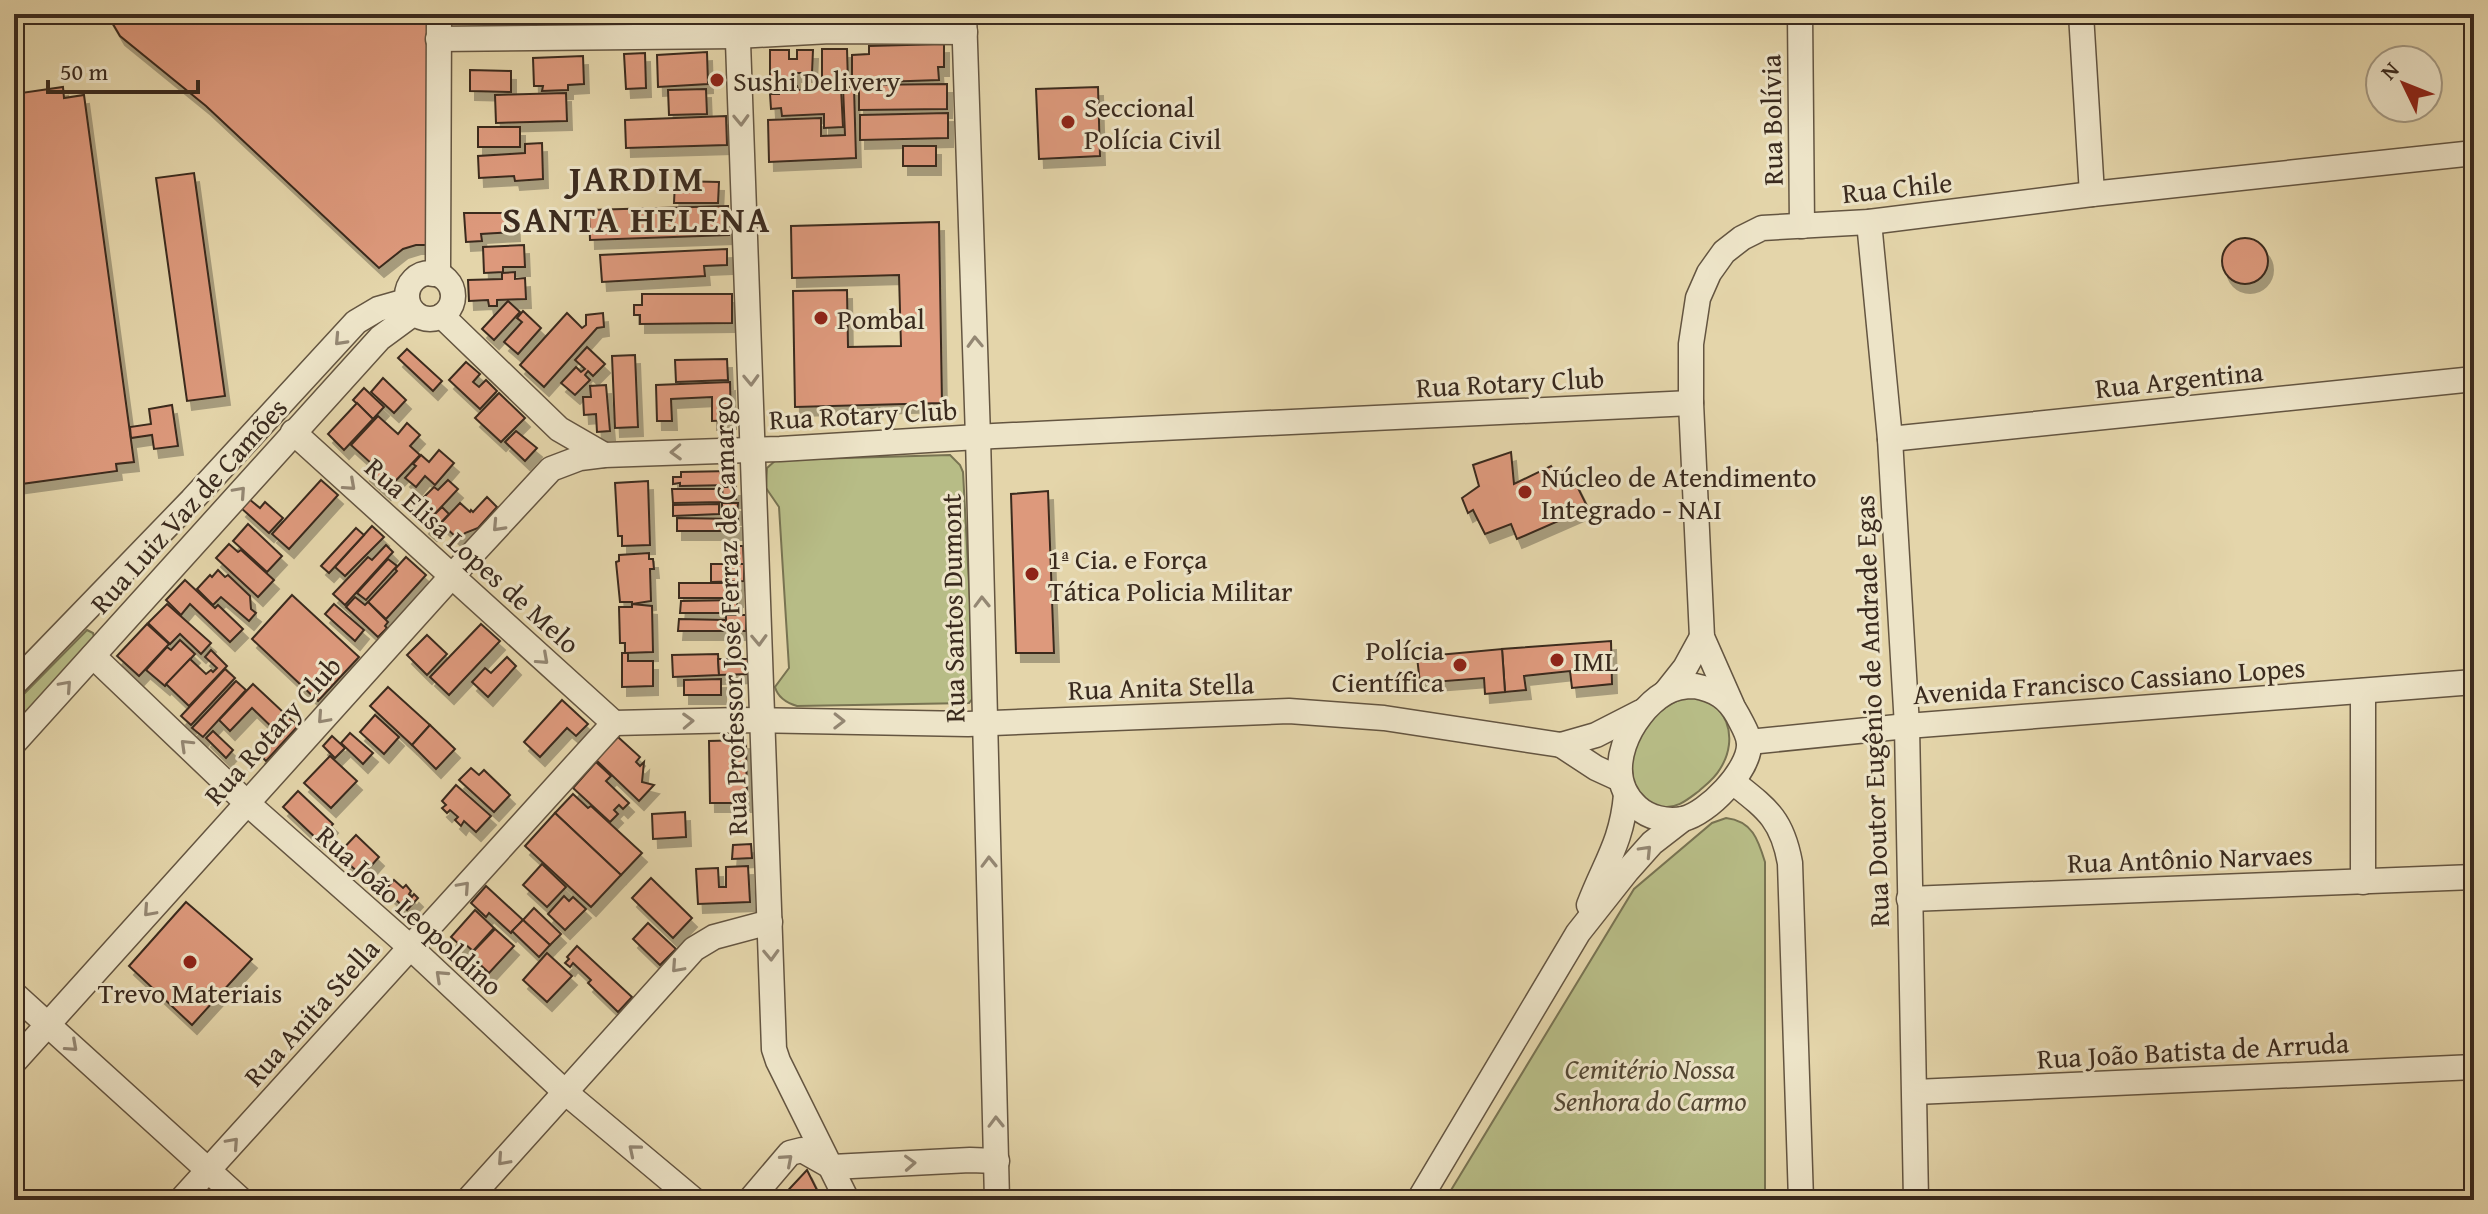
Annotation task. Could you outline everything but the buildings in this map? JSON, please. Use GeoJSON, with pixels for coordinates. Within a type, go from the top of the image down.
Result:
{"type":"FeatureCollection","features":[{"type":"Feature","properties":{"kind":"street"},"geometry":{"type":"LineString","coordinates":[[433,274],[438,267],[439,14]]}},
{"type":"Feature","properties":{"kind":"street","name":"Rua Bolívia"},"geometry":{"type":"LineString","coordinates":[[1800,14],[1802,226]]}},
{"type":"Feature","properties":{"kind":"street"},"geometry":{"type":"LineString","coordinates":[[2081,14],[2092,194]]}},
{"type":"Feature","properties":{"kind":"street"},"geometry":{"type":"LineString","coordinates":[[438,39],[737,25],[845,31],[964,23]]}},
{"type":"Feature","properties":{"kind":"street","name":"Rua Santos Dumont"},"geometry":{"type":"LineString","coordinates":[[964,23],[997,1200]]}},
{"type":"Feature","properties":{"kind":"street","name":"Rua Professor José Ferraz de Camargo"},"geometry":{"type":"LineString","coordinates":[[737,25],[774,1049],[847,1200]]}},
{"type":"Feature","properties":{"kind":"street","name":"Rua Chile"},"geometry":{"type":"LineString","coordinates":[[1702,637],[1691,344],[1698,298],[1709,273],[1724,252],[1752,233],[1762,228],[1869,222],[2092,194],[2474,153]]}},
{"type":"Feature","properties":{"kind":"street","name":"Rua Doutor Eugênio de Andrade Egas"},"geometry":{"type":"LineString","coordinates":[[1869,222],[1890,439],[1907,726],[1916,1200]]}},
{"type":"Feature","properties":{"kind":"street"},"geometry":{"type":"LineString","coordinates":[[425,274],[433,274],[447,281],[453,295],[448,310],[442,316],[427,319],[410,307],[412,283],[425,274]]}},
{"type":"Feature","properties":{"kind":"street","name":"Rua Luiz Vaz de Camões"},"geometry":{"type":"LineString","coordinates":[[14,743],[293,432],[410,307]]}},
{"type":"Feature","properties":{"kind":"street","name":"Rua Luiz Vaz de Camões"},"geometry":{"type":"LineString","coordinates":[[14,684],[192,500],[356,322],[378,309],[410,307]]}},
{"type":"Feature","properties":{"kind":"street"},"geometry":{"type":"LineString","coordinates":[[442,316],[559,429],[604,455]]}},
{"type":"Feature","properties":{"kind":"street","name":"Rua Argentina"},"geometry":{"type":"LineString","coordinates":[[1890,439],[2474,379]]}},
{"type":"Feature","properties":{"kind":"street","name":"Rua Rotary Club"},"geometry":{"type":"LineString","coordinates":[[14,1062],[451,577],[551,469],[564,463],[604,455],[1691,403]]}},
{"type":"Feature","properties":{"kind":"street"},"geometry":{"type":"LineString","coordinates":[[551,469],[559,429]]}},
{"type":"Feature","properties":{"kind":"street","name":"Rua Elisa Lopes de Melo"},"geometry":{"type":"LineString","coordinates":[[293,432],[614,723]]}},
{"type":"Feature","properties":{"kind":"street"},"geometry":{"type":"LineString","coordinates":[[1561,745],[1596,735],[1641,712],[1666,692],[1685,668],[1702,637]]}},
{"type":"Feature","properties":{"kind":"street"},"geometry":{"type":"LineString","coordinates":[[1419,1200],[1578,933],[1652,843],[1704,807],[1733,782],[1748,752],[1749,742],[1702,637]]}},
{"type":"Feature","properties":{"kind":"street","name":"Rua João Leopoldino"},"geometry":{"type":"LineString","coordinates":[[93,656],[247,803],[410,947],[565,1092],[694,1200]]}},
{"type":"Feature","properties":{"kind":"street","name":"Avenida Francisco Cassiano Lopes"},"geometry":{"type":"LineString","coordinates":[[1749,742],[1907,726],[2474,682]]}},
{"type":"Feature","properties":{"kind":"street"},"geometry":{"type":"LineString","coordinates":[[1666,692],[1680,687],[1711,689],[1732,705]]}},
{"type":"Feature","properties":{"kind":"street"},"geometry":{"type":"LineString","coordinates":[[2363,691],[2363,882]]}},
{"type":"Feature","properties":{"kind":"street","name":"Rua Anita Stella"},"geometry":{"type":"LineString","coordinates":[[181,1200],[614,723],[761,720],[985,724],[1289,711],[1384,718],[1561,745]]}},
{"type":"Feature","properties":{"kind":"street"},"geometry":{"type":"LineString","coordinates":[[1578,933],[1593,893],[1616,848],[1624,820],[1620,760],[1627,738],[1641,712]]}},
{"type":"Feature","properties":{"kind":"street"},"geometry":{"type":"LineString","coordinates":[[1561,745],[1623,787],[1637,807],[1651,817],[1683,819]]}},
{"type":"Feature","properties":{"kind":"street"},"geometry":{"type":"LineString","coordinates":[[1733,782],[1774,818],[1785,838],[1790,863],[1801,1200]]}},
{"type":"Feature","properties":{"kind":"street","name":"Rua Antônio Narvaes"},"geometry":{"type":"LineString","coordinates":[[1909,899],[2474,877]]}},
{"type":"Feature","properties":{"kind":"street"},"geometry":{"type":"LineString","coordinates":[[468,1200],[694,949],[714,937],[770,922]]}},
{"type":"Feature","properties":{"kind":"street"},"geometry":{"type":"LineString","coordinates":[[14,994],[241,1200]]}},
{"type":"Feature","properties":{"kind":"street","name":"Rua João Batista de Arruda"},"geometry":{"type":"LineString","coordinates":[[1915,1092],[2474,1067]]}},
{"type":"Feature","properties":{"kind":"street"},"geometry":{"type":"LineString","coordinates":[[750,1200],[790,1153],[802,1150],[832,1167],[997,1161]]}},
{"type":"Feature","properties":{"kind":"green space"},"geometry":{"type":"Polygon","coordinates":[[[754,14],[947,14],[940,22],[766,27],[754,14]]]}},
{"type":"Feature","properties":{"kind":"green space"},"geometry":{"type":"Polygon","coordinates":[[[950,455],[963,472],[975,696],[969,703],[797,706],[786,702],[775,687],[789,668],[779,507],[766,488],[767,468],[776,460],[950,455]]]}},
{"type":"Feature","properties":{"kind":"green space"},"geometry":{"type":"Polygon","coordinates":[[[87,630],[94,637],[14,732],[14,704],[87,630]]]}},
{"type":"Feature","properties":{"kind":"green space"},"geometry":{"type":"Polygon","coordinates":[[[1688,697],[1712,704],[1721,712],[1729,733],[1726,757],[1713,778],[1686,801],[1667,807],[1650,804],[1636,790],[1633,781],[1634,749],[1642,731],[1653,718],[1666,707],[1688,697]]]}},
{"type":"Feature","properties":{"kind":"green space","name":"Cemitério Nossa Senhora do Carmo"},"geometry":{"type":"Polygon","coordinates":[[[1726,818],[1742,823],[1753,832],[1765,862],[1765,1200],[1445,1200],[1634,889],[1712,823],[1726,818]]]}},
{"type":"Feature","properties":{"kind":"place","name":"Sushi Delivery"},"geometry":{"type":"Point","coordinates":[717,80]}},
{"type":"Feature","properties":{"kind":"place","name":"Seccional Polícia Civil"},"geometry":{"type":"Point","coordinates":[1068,122]}},
{"type":"Feature","properties":{"kind":"place","name":"Pombal"},"geometry":{"type":"Point","coordinates":[821,318]}},
{"type":"Feature","properties":{"kind":"place","name":"Núcleo de Atendimento Integrado - NAI"},"geometry":{"type":"Point","coordinates":[1525,492]}},
{"type":"Feature","properties":{"kind":"place","name":"1ª Cia. e Força Tática Policia Militar"},"geometry":{"type":"Point","coordinates":[1032,574]}},
{"type":"Feature","properties":{"kind":"place","name":"IML"},"geometry":{"type":"Point","coordinates":[1557,660]}},
{"type":"Feature","properties":{"kind":"place","name":"Polícia Científica"},"geometry":{"type":"Point","coordinates":[1460,665]}},
{"type":"Feature","properties":{"kind":"place","name":"Trevo Materiais"},"geometry":{"type":"Point","coordinates":[190,962]}},
{"type":"Feature","properties":{"kind":"district","name":"JARDIM SANTA HELENA"},"geometry":{"type":"Point","coordinates":[637,198]}}]}
